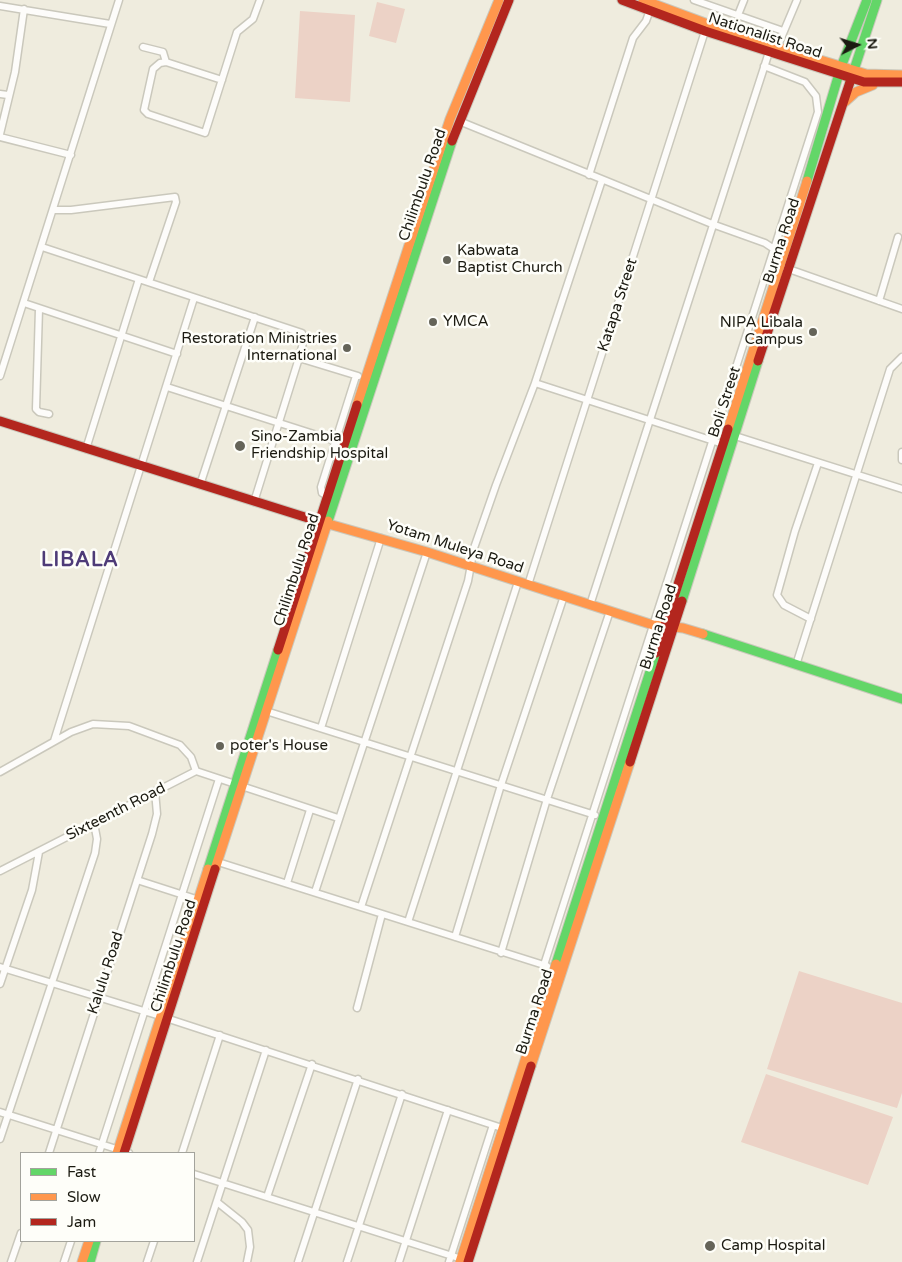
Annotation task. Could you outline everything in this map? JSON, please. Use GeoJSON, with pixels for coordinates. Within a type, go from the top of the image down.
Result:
{"type":"FeatureCollection","features":[{"type":"Feature","properties":{"kind":"main road","name":"Chilimbulu Road"},"geometry":{"type":"LineString","coordinates":[[122,1152],[218,862],[239,785],[369,380],[450,119],[500,0]]}},
{"type":"Feature","properties":{"kind":"main road","name":"Chilimbulu Road"},"geometry":{"type":"LineString","coordinates":[[369,380],[459,121],[509,0]]}},
{"type":"Feature","properties":{"kind":"main road","name":"Nationalist Road"},"geometry":{"type":"LineString","coordinates":[[622,0],[840,71],[878,80],[902,82]]}},
{"type":"Feature","properties":{"kind":"main road","name":"Nationalist Road"},"geometry":{"type":"LineString","coordinates":[[643,0],[651,8]]}},
{"type":"Feature","properties":{"kind":"main road","name":"Burma Road"},"geometry":{"type":"LineString","coordinates":[[783,267],[783,255],[815,157],[840,71],[867,0]]}},
{"type":"Feature","properties":{"kind":"main road","name":"Burma Road"},"geometry":{"type":"LineString","coordinates":[[465,1261],[670,626],[783,267],[877,0]]}},
{"type":"Feature","properties":{"kind":"main road"},"geometry":{"type":"LineString","coordinates":[[840,109],[856,92],[878,80],[863,66],[859,49]]}},
{"type":"Feature","properties":{"kind":"main road"},"geometry":{"type":"LineString","coordinates":[[833,95],[829,78],[823,65],[838,60],[847,52]]}},
{"type":"Feature","properties":{"kind":"main road","name":"Nationalist Road"},"geometry":{"type":"LineString","coordinates":[[878,80],[902,75]]}},
{"type":"Feature","properties":{"kind":"main road","name":"Yotam Muleya Road"},"geometry":{"type":"LineString","coordinates":[[0,421],[254,502],[427,552],[653,625],[670,626],[902,699]]}},
{"type":"Feature","properties":{"kind":"main road","name":"Burma Road"},"geometry":{"type":"LineString","coordinates":[[670,626],[723,444],[730,434]]}},
{"type":"Feature","properties":{"kind":"main road","name":"Chilimbulu Road"},"geometry":{"type":"LineString","coordinates":[[165,1018],[199,900],[266,711],[323,521],[328,496],[348,445]]}},
{"type":"Feature","properties":{"kind":"main road"},"geometry":{"type":"LineString","coordinates":[[82,1262],[89,1242]]}},
{"type":"Feature","properties":{"kind":"main road"},"geometry":{"type":"LineString","coordinates":[[90,1262],[96,1242]]}},
{"type":"Feature","properties":{"kind":"street"},"geometry":{"type":"LineString","coordinates":[[0,376],[2,361],[24,303],[119,0]]}},
{"type":"Feature","properties":{"kind":"street"},"geometry":{"type":"LineString","coordinates":[[222,80],[166,62],[160,63],[153,69],[144,110],[155,116],[205,133],[222,80],[237,32],[253,18],[260,0]]}},
{"type":"Feature","properties":{"kind":"street"},"geometry":{"type":"LineString","coordinates":[[694,0],[783,31]]}},
{"type":"Feature","properties":{"kind":"street"},"geometry":{"type":"LineString","coordinates":[[738,15],[744,0]]}},
{"type":"Feature","properties":{"kind":"street"},"geometry":{"type":"LineString","coordinates":[[590,605],[764,66],[797,0]]}},
{"type":"Feature","properties":{"kind":"street"},"geometry":{"type":"LineString","coordinates":[[0,6],[110,24]]}},
{"type":"Feature","properties":{"kind":"street"},"geometry":{"type":"LineString","coordinates":[[590,175],[633,38],[651,8]]}},
{"type":"Feature","properties":{"kind":"street"},"geometry":{"type":"LineString","coordinates":[[24,9],[16,72],[8,95],[0,135],[71,155]]}},
{"type":"Feature","properties":{"kind":"street","name":"Katapa Street"},"geometry":{"type":"LineString","coordinates":[[528,585],[706,28]]}},
{"type":"Feature","properties":{"kind":"street"},"geometry":{"type":"LineString","coordinates":[[143,47],[163,52],[166,62]]}},
{"type":"Feature","properties":{"kind":"street","name":"Boli Street"},"geometry":{"type":"LineString","coordinates":[[544,964],[819,106],[816,96],[805,82],[764,66]]}},
{"type":"Feature","properties":{"kind":"street"},"geometry":{"type":"LineString","coordinates":[[0,94],[8,95]]}},
{"type":"Feature","properties":{"kind":"street"},"geometry":{"type":"LineString","coordinates":[[459,121],[775,248],[783,255]]}},
{"type":"Feature","properties":{"kind":"street"},"geometry":{"type":"LineString","coordinates":[[361,907],[468,581],[470,566],[496,485],[535,383],[602,180]]}},
{"type":"Feature","properties":{"kind":"street"},"geometry":{"type":"LineString","coordinates":[[54,210],[175,198],[176,202],[149,282]]}},
{"type":"Feature","properties":{"kind":"street"},"geometry":{"type":"LineString","coordinates":[[879,302],[898,237]]}},
{"type":"Feature","properties":{"kind":"street"},"geometry":{"type":"LineString","coordinates":[[42,247],[302,333],[304,339],[300,358],[254,502]]}},
{"type":"Feature","properties":{"kind":"street"},"geometry":{"type":"LineString","coordinates":[[783,267],[902,309]]}},
{"type":"Feature","properties":{"kind":"street"},"geometry":{"type":"LineString","coordinates":[[86,449],[139,279]]}},
{"type":"Feature","properties":{"kind":"street"},"geometry":{"type":"LineString","coordinates":[[54,741],[194,298]]}},
{"type":"Feature","properties":{"kind":"street"},"geometry":{"type":"LineString","coordinates":[[24,303],[177,354]]}},
{"type":"Feature","properties":{"kind":"street"},"geometry":{"type":"LineString","coordinates":[[38,309],[36,409],[39,412],[49,414]]}},
{"type":"Feature","properties":{"kind":"street"},"geometry":{"type":"LineString","coordinates":[[200,485],[255,317]]}},
{"type":"Feature","properties":{"kind":"street"},"geometry":{"type":"LineString","coordinates":[[796,665],[890,369],[902,357]]}},
{"type":"Feature","properties":{"kind":"street"},"geometry":{"type":"LineString","coordinates":[[300,358],[369,380]]}},
{"type":"Feature","properties":{"kind":"street"},"geometry":{"type":"LineString","coordinates":[[328,496],[322,493],[321,487],[356,376]]}},
{"type":"Feature","properties":{"kind":"street"},"geometry":{"type":"LineString","coordinates":[[535,383],[723,444]]}},
{"type":"Feature","properties":{"kind":"street"},"geometry":{"type":"LineString","coordinates":[[167,387],[348,445]]}},
{"type":"Feature","properties":{"kind":"street"},"geometry":{"type":"LineString","coordinates":[[730,434],[902,489]]}},
{"type":"Feature","properties":{"kind":"street"},"geometry":{"type":"LineString","coordinates":[[902,452],[902,460]]}},
{"type":"Feature","properties":{"kind":"street"},"geometry":{"type":"LineString","coordinates":[[811,619],[784,605],[777,595],[794,530],[818,463]]}},
{"type":"Feature","properties":{"kind":"street"},"geometry":{"type":"LineString","coordinates":[[321,728],[381,538]]}},
{"type":"Feature","properties":{"kind":"street"},"geometry":{"type":"LineString","coordinates":[[315,892],[427,552]]}},
{"type":"Feature","properties":{"kind":"street"},"geometry":{"type":"LineString","coordinates":[[408,922],[518,582]]}},
{"type":"Feature","properties":{"kind":"street"},"geometry":{"type":"LineString","coordinates":[[455,937],[502,785],[564,596]]}},
{"type":"Feature","properties":{"kind":"street"},"geometry":{"type":"LineString","coordinates":[[501,952],[547,799],[610,611]]}},
{"type":"Feature","properties":{"kind":"street"},"geometry":{"type":"LineString","coordinates":[[266,711],[607,819]]}},
{"type":"Feature","properties":{"kind":"street"},"geometry":{"type":"LineString","coordinates":[[0,772],[54,741],[93,724],[129,726],[180,744],[191,757],[196,771],[338,818]]}},
{"type":"Feature","properties":{"kind":"street","name":"Sixteenth Road"},"geometry":{"type":"LineString","coordinates":[[0,871],[196,771]]}},
{"type":"Feature","properties":{"kind":"street"},"geometry":{"type":"LineString","coordinates":[[99,1152],[219,779]]}},
{"type":"Feature","properties":{"kind":"street","name":"Kalulu Road"},"geometry":{"type":"LineString","coordinates":[[48,1152],[157,814],[155,791]]}},
{"type":"Feature","properties":{"kind":"street"},"geometry":{"type":"LineString","coordinates":[[288,884],[310,810]]}},
{"type":"Feature","properties":{"kind":"street"},"geometry":{"type":"LineString","coordinates":[[0,1139],[95,853],[97,839],[94,823]]}},
{"type":"Feature","properties":{"kind":"street"},"geometry":{"type":"LineString","coordinates":[[0,984],[2,968],[32,890],[39,852]]}},
{"type":"Feature","properties":{"kind":"street"},"geometry":{"type":"LineString","coordinates":[[218,862],[558,970]]}},
{"type":"Feature","properties":{"kind":"street"},"geometry":{"type":"LineString","coordinates":[[137,880],[199,900]]}},
{"type":"Feature","properties":{"kind":"street"},"geometry":{"type":"LineString","coordinates":[[357,1008],[382,914]]}},
{"type":"Feature","properties":{"kind":"street"},"geometry":{"type":"LineString","coordinates":[[2,968],[312,1064],[507,1129]]}},
{"type":"Feature","properties":{"kind":"street"},"geometry":{"type":"LineString","coordinates":[[182,1152],[220,1035]]}},
{"type":"Feature","properties":{"kind":"street"},"geometry":{"type":"LineString","coordinates":[[197,1262],[266,1050]]}},
{"type":"Feature","properties":{"kind":"street"},"geometry":{"type":"LineString","coordinates":[[267,1197],[312,1064]]}},
{"type":"Feature","properties":{"kind":"street"},"geometry":{"type":"LineString","coordinates":[[298,1262],[358,1080]]}},
{"type":"Feature","properties":{"kind":"street"},"geometry":{"type":"LineString","coordinates":[[348,1262],[402,1094]]}},
{"type":"Feature","properties":{"kind":"street"},"geometry":{"type":"LineString","coordinates":[[399,1262],[448,1110]]}},
{"type":"Feature","properties":{"kind":"street"},"geometry":{"type":"LineString","coordinates":[[0,1112],[122,1152]]}},
{"type":"Feature","properties":{"kind":"street"},"geometry":{"type":"LineString","coordinates":[[450,1259],[493,1124]]}},
{"type":"Feature","properties":{"kind":"street"},"geometry":{"type":"LineString","coordinates":[[195,1174],[406,1242],[450,1259],[465,1261]]}},
{"type":"Feature","properties":{"kind":"street"},"geometry":{"type":"LineString","coordinates":[[216,1202],[242,1222],[248,1230],[250,1246],[247,1262]]}},
{"type":"Feature","properties":{"kind":"street"},"geometry":{"type":"LineString","coordinates":[[12,1262],[20,1236]]}},
{"type":"Feature","properties":{"kind":"street"},"geometry":{"type":"LineString","coordinates":[[64,1262],[71,1242]]}},
{"type":"Feature","properties":{"kind":"street"},"geometry":{"type":"LineString","coordinates":[[147,1262],[154,1242]]}},
{"type":"Feature","properties":{"kind":"shaded area"},"geometry":{"type":"Polygon","coordinates":[[[377,2],[405,9],[396,43],[369,36],[377,2]]]}},
{"type":"Feature","properties":{"kind":"shaded area"},"geometry":{"type":"Polygon","coordinates":[[[300,11],[355,15],[350,102],[295,98],[300,11]]]}},
{"type":"Feature","properties":{"kind":"shaded area"},"geometry":{"type":"Polygon","coordinates":[[[799,971],[902,1003],[902,1093],[897,1108],[767,1069],[799,971]]]}},
{"type":"Feature","properties":{"kind":"shaded area"},"geometry":{"type":"Polygon","coordinates":[[[766,1074],[893,1117],[868,1185],[741,1142],[766,1074]]]}},
{"type":"Feature","properties":{"kind":"traffic: fast"},"geometry":{"type":"LineString","coordinates":[[807,181],[841,67],[867,0]]}},
{"type":"Feature","properties":{"kind":"traffic: fast"},"geometry":{"type":"LineString","coordinates":[[850,82],[877,0]]}},
{"type":"Feature","properties":{"kind":"traffic: fast"},"geometry":{"type":"LineString","coordinates":[[328,521],[452,141]]}},
{"type":"Feature","properties":{"kind":"traffic: fast"},"geometry":{"type":"LineString","coordinates":[[682,601],[758,361]]}},
{"type":"Feature","properties":{"kind":"traffic: fast"},"geometry":{"type":"LineString","coordinates":[[703,634],[902,699]]}},
{"type":"Feature","properties":{"kind":"traffic: fast"},"geometry":{"type":"LineString","coordinates":[[208,869],[278,650]]}},
{"type":"Feature","properties":{"kind":"traffic: fast"},"geometry":{"type":"LineString","coordinates":[[556,964],[656,653]]}},
{"type":"Feature","properties":{"kind":"traffic: fast"},"geometry":{"type":"LineString","coordinates":[[90,1262],[96,1242]]}},
{"type":"Feature","properties":{"kind":"traffic: slow"},"geometry":{"type":"LineString","coordinates":[[357,405],[450,119],[499,0]]}},
{"type":"Feature","properties":{"kind":"traffic: slow"},"geometry":{"type":"LineString","coordinates":[[643,0],[732,33],[866,74],[902,75]]}},
{"type":"Feature","properties":{"kind":"traffic: slow"},"geometry":{"type":"LineString","coordinates":[[845,102],[856,92],[873,85]]}},
{"type":"Feature","properties":{"kind":"traffic: slow"},"geometry":{"type":"LineString","coordinates":[[728,429],[807,181]]}},
{"type":"Feature","properties":{"kind":"traffic: slow"},"geometry":{"type":"LineString","coordinates":[[311,519],[427,552],[653,625],[683,628],[703,634]]}},
{"type":"Feature","properties":{"kind":"traffic: slow"},"geometry":{"type":"LineString","coordinates":[[215,869],[328,521]]}},
{"type":"Feature","properties":{"kind":"traffic: slow"},"geometry":{"type":"LineString","coordinates":[[531,1066],[630,762]]}},
{"type":"Feature","properties":{"kind":"traffic: slow"},"geometry":{"type":"LineString","coordinates":[[117,1152],[208,869]]}},
{"type":"Feature","properties":{"kind":"traffic: slow"},"geometry":{"type":"LineString","coordinates":[[460,1262],[556,964]]}},
{"type":"Feature","properties":{"kind":"traffic: slow"},"geometry":{"type":"LineString","coordinates":[[82,1262],[89,1242]]}},
{"type":"Feature","properties":{"kind":"traffic: jam"},"geometry":{"type":"LineString","coordinates":[[452,141],[509,0]]}},
{"type":"Feature","properties":{"kind":"traffic: jam"},"geometry":{"type":"LineString","coordinates":[[622,0],[705,31],[864,82],[902,82]]}},
{"type":"Feature","properties":{"kind":"traffic: jam"},"geometry":{"type":"LineString","coordinates":[[758,361],[850,82]]}},
{"type":"Feature","properties":{"kind":"traffic: jam"},"geometry":{"type":"LineString","coordinates":[[278,650],[357,405]]}},
{"type":"Feature","properties":{"kind":"traffic: jam"},"geometry":{"type":"LineString","coordinates":[[0,421],[311,519]]}},
{"type":"Feature","properties":{"kind":"traffic: jam"},"geometry":{"type":"LineString","coordinates":[[656,653],[728,429]]}},
{"type":"Feature","properties":{"kind":"traffic: jam"},"geometry":{"type":"LineString","coordinates":[[630,762],[682,601]]}},
{"type":"Feature","properties":{"kind":"traffic: jam"},"geometry":{"type":"LineString","coordinates":[[124,1152],[215,869]]}},
{"type":"Feature","properties":{"kind":"traffic: jam"},"geometry":{"type":"LineString","coordinates":[[468,1262],[531,1066]]}},
{"type":"Feature","properties":{"kind":"place","name":"Kabwata Baptist Church"},"geometry":{"type":"Point","coordinates":[447,260]}},
{"type":"Feature","properties":{"kind":"place","name":"YMCA"},"geometry":{"type":"Point","coordinates":[433,322]}},
{"type":"Feature","properties":{"kind":"place","name":"NIPA Libala Campus"},"geometry":{"type":"Point","coordinates":[813,332]}},
{"type":"Feature","properties":{"kind":"place","name":"Restoration Ministries International"},"geometry":{"type":"Point","coordinates":[347,348]}},
{"type":"Feature","properties":{"kind":"place","name":"Sino-Zambia Friendship Hospital"},"geometry":{"type":"Point","coordinates":[240,446]}},
{"type":"Feature","properties":{"kind":"place","name":"poter's House"},"geometry":{"type":"Point","coordinates":[220,746]}},
{"type":"Feature","properties":{"kind":"place","name":"Camp Hospital"},"geometry":{"type":"Point","coordinates":[710,1246]}},
{"type":"Feature","properties":{"kind":"district","name":"LIBALA"},"geometry":{"type":"Point","coordinates":[80,561]}}]}
